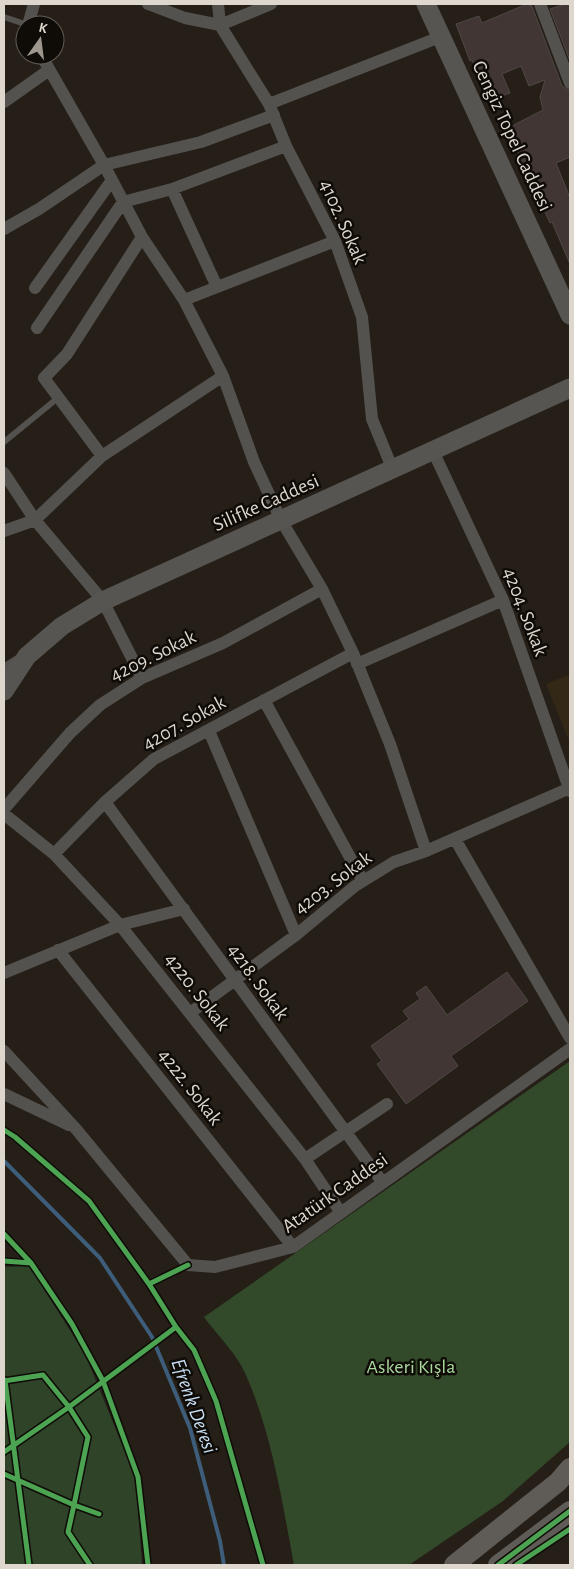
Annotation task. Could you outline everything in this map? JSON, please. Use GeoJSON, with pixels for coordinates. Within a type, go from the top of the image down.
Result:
{"type":"FeatureCollection","features":[{"type":"Feature","properties":{"kind":"main road"},"geometry":{"type":"LineString","coordinates":[[454,1565],[558,1482],[570,1468]]}},
{"type":"Feature","properties":{"kind":"main road"},"geometry":{"type":"LineString","coordinates":[[498,1565],[570,1511]]}},
{"type":"Feature","properties":{"kind":"street"},"geometry":{"type":"LineString","coordinates":[[148,4],[185,18],[220,25],[271,4]]}},
{"type":"Feature","properties":{"kind":"street","name":"4102. Sokak"},"geometry":{"type":"LineString","coordinates":[[218,4],[220,25],[272,110],[286,146],[335,241],[362,317],[372,419],[393,470]]}},
{"type":"Feature","properties":{"kind":"street","name":"Cengiz Topel Caddesi"},"geometry":{"type":"LineString","coordinates":[[426,4],[440,38],[570,315]]}},
{"type":"Feature","properties":{"kind":"street"},"geometry":{"type":"LineString","coordinates":[[540,4],[570,84]]}},
{"type":"Feature","properties":{"kind":"street"},"geometry":{"type":"LineString","coordinates":[[4,229],[39,209],[104,165],[201,142],[440,38]]}},
{"type":"Feature","properties":{"kind":"street"},"geometry":{"type":"LineString","coordinates":[[46,65],[104,165],[142,237],[184,300],[223,376],[254,462],[281,520],[322,588],[355,659],[390,744],[426,852]]}},
{"type":"Feature","properties":{"kind":"street"},"geometry":{"type":"LineString","coordinates":[[4,102],[49,70]]}},
{"type":"Feature","properties":{"kind":"street"},"geometry":{"type":"LineString","coordinates":[[38,328],[123,202],[172,189],[286,146]]}},
{"type":"Feature","properties":{"kind":"street"},"geometry":{"type":"LineString","coordinates":[[35,288],[112,180]]}},
{"type":"Feature","properties":{"kind":"street"},"geometry":{"type":"LineString","coordinates":[[172,189],[217,287]]}},
{"type":"Feature","properties":{"kind":"street"},"geometry":{"type":"LineString","coordinates":[[102,456],[44,378],[67,354],[142,237]]}},
{"type":"Feature","properties":{"kind":"street"},"geometry":{"type":"LineString","coordinates":[[184,300],[335,241]]}},
{"type":"Feature","properties":{"kind":"street"},"geometry":{"type":"LineString","coordinates":[[4,531],[35,520],[102,456],[223,376]]}},
{"type":"Feature","properties":{"kind":"street","name":"Silifke Caddesi"},"geometry":{"type":"LineString","coordinates":[[4,691],[27,656],[62,626],[103,601],[570,388]]}},
{"type":"Feature","properties":{"kind":"street","name":"4204. Sokak"},"geometry":{"type":"LineString","coordinates":[[433,451],[503,600],[570,789]]}},
{"type":"Feature","properties":{"kind":"street"},"geometry":{"type":"LineString","coordinates":[[4,473],[35,520],[103,601],[142,678]]}},
{"type":"Feature","properties":{"kind":"street","name":"4209. Sokak"},"geometry":{"type":"LineString","coordinates":[[4,809],[70,733],[100,705],[142,678],[223,643],[322,588]]}},
{"type":"Feature","properties":{"kind":"street","name":"4207. Sokak"},"geometry":{"type":"LineString","coordinates":[[54,854],[104,802],[154,759],[264,700],[355,659],[503,600]]}},
{"type":"Feature","properties":{"kind":"street"},"geometry":{"type":"LineString","coordinates":[[4,670],[27,656]]}},
{"type":"Feature","properties":{"kind":"street"},"geometry":{"type":"LineString","coordinates":[[264,700],[363,881]]}},
{"type":"Feature","properties":{"kind":"street"},"geometry":{"type":"LineString","coordinates":[[209,731],[296,935]]}},
{"type":"Feature","properties":{"kind":"street","name":"4203. Sokak"},"geometry":{"type":"LineString","coordinates":[[190,1013],[296,935],[363,881],[394,862],[426,852],[570,789]]}},
{"type":"Feature","properties":{"kind":"street","name":"4218. Sokak"},"geometry":{"type":"LineString","coordinates":[[104,802],[184,909],[233,981],[383,1183]]}},
{"type":"Feature","properties":{"kind":"street","name":"4220. Sokak"},"geometry":{"type":"LineString","coordinates":[[4,814],[54,854],[120,924],[305,1159],[341,1213]]}},
{"type":"Feature","properties":{"kind":"street"},"geometry":{"type":"LineString","coordinates":[[455,839],[570,1038]]}},
{"type":"Feature","properties":{"kind":"street"},"geometry":{"type":"LineString","coordinates":[[4,973],[120,924],[184,909]]}},
{"type":"Feature","properties":{"kind":"street","name":"4222. Sokak"},"geometry":{"type":"LineString","coordinates":[[58,950],[293,1247]]}},
{"type":"Feature","properties":{"kind":"street","name":"Atatürk Caddesi"},"geometry":{"type":"LineString","coordinates":[[4,1051],[76,1129],[188,1264],[216,1267],[293,1247],[570,1050]]}},
{"type":"Feature","properties":{"kind":"street"},"geometry":{"type":"LineString","coordinates":[[4,1094],[76,1129]]}},
{"type":"Feature","properties":{"kind":"street"},"geometry":{"type":"LineString","coordinates":[[305,1159],[387,1104]]}},
{"type":"Feature","properties":{"kind":"lane"},"geometry":{"type":"LineString","coordinates":[[4,442],[59,397]]}},
{"type":"Feature","properties":{"kind":"shaded area"},"geometry":{"type":"Polygon","coordinates":[[[570,674],[570,744],[546,684],[570,674]]]}},
{"type":"Feature","properties":{"kind":"green space","name":"Askeri Kışla"},"geometry":{"type":"Polygon","coordinates":[[[570,1061],[570,1442],[503,1501],[409,1565],[294,1565],[275,1468],[254,1396],[237,1358],[204,1317],[570,1061]]]}},
{"type":"Feature","properties":{"kind":"green space"},"geometry":{"type":"Polygon","coordinates":[[[29,1266],[85,1354],[136,1479],[142,1565],[4,1565],[4,1267],[29,1266]]]}},
{"type":"Feature","properties":{"kind":"building"},"geometry":{"type":"Polygon","coordinates":[[[527,4],[532,6],[562,86],[570,91],[570,157],[556,163],[570,198],[570,264],[515,146],[513,147],[504,130],[543,110],[540,97],[545,80],[529,86],[521,66],[502,74],[510,93],[489,101],[472,60],[470,61],[456,24],[479,16],[482,23],[527,4]]]}},
{"type":"Feature","properties":{"kind":"building"},"geometry":{"type":"Polygon","coordinates":[[[570,4],[570,61],[550,9],[570,4]]]}},
{"type":"Feature","properties":{"kind":"building"},"geometry":{"type":"Polygon","coordinates":[[[507,972],[528,1001],[451,1056],[458,1066],[406,1104],[377,1064],[382,1061],[371,1046],[409,1019],[403,1011],[420,999],[416,993],[426,986],[447,1015],[507,972]]]}},
{"type":"Feature","properties":{"kind":"waterway","name":"Efrenk Deresi"},"geometry":{"type":"LineString","coordinates":[[4,1161],[100,1258],[152,1337],[190,1428],[220,1541],[224,1565]]}},
{"type":"Feature","properties":{"kind":"cycle path"},"geometry":{"type":"LineString","coordinates":[[4,1130],[15,1137],[89,1201],[149,1284]]}},
{"type":"Feature","properties":{"kind":"cycle path"},"geometry":{"type":"LineString","coordinates":[[4,1234],[31,1263],[4,1261]]}},
{"type":"Feature","properties":{"kind":"cycle path"},"geometry":{"type":"LineString","coordinates":[[31,1263],[72,1324],[103,1381],[138,1477],[148,1565]]}},
{"type":"Feature","properties":{"kind":"cycle path"},"geometry":{"type":"LineString","coordinates":[[188,1265],[149,1284],[176,1327],[194,1350],[216,1401],[263,1565]]}},
{"type":"Feature","properties":{"kind":"cycle path"},"geometry":{"type":"LineString","coordinates":[[4,1452],[69,1407],[176,1327]]}},
{"type":"Feature","properties":{"kind":"cycle path"},"geometry":{"type":"LineString","coordinates":[[4,1381],[43,1375],[69,1407],[88,1437],[74,1505],[4,1474]]}},
{"type":"Feature","properties":{"kind":"cycle path"},"geometry":{"type":"LineString","coordinates":[[5,1380],[29,1565]]}},
{"type":"Feature","properties":{"kind":"cycle path"},"geometry":{"type":"LineString","coordinates":[[90,1565],[68,1532],[74,1505],[99,1514]]}},
{"type":"Feature","properties":{"kind":"cycle path"},"geometry":{"type":"LineString","coordinates":[[498,1565],[570,1511]]}},
{"type":"Feature","properties":{"kind":"cycle path"},"geometry":{"type":"LineString","coordinates":[[516,1565],[570,1529]]}}]}
